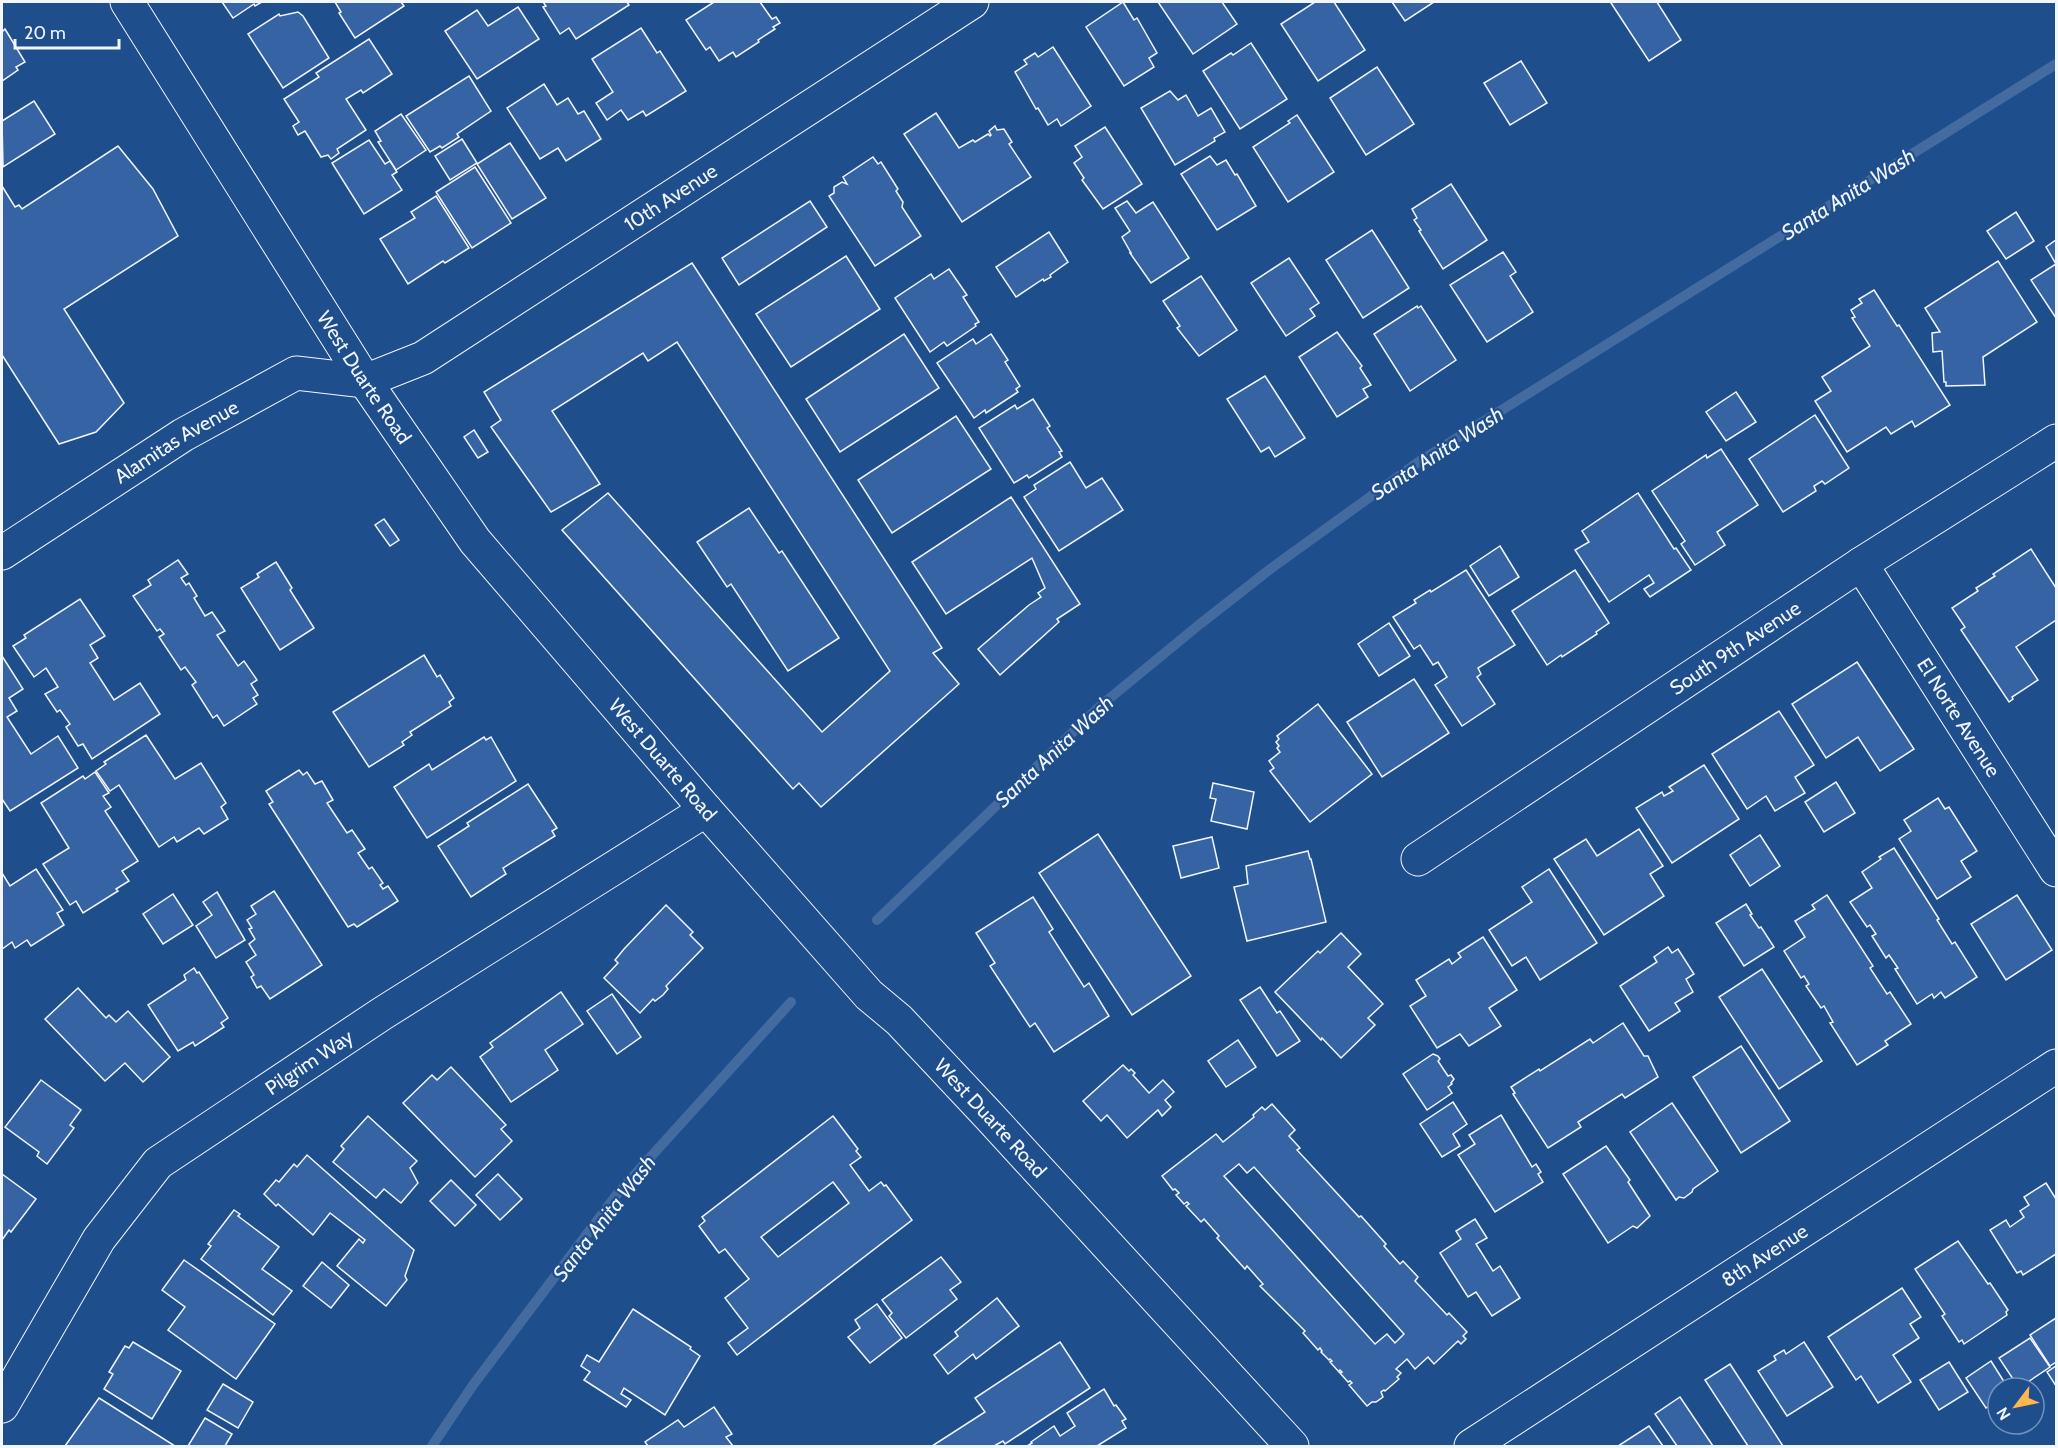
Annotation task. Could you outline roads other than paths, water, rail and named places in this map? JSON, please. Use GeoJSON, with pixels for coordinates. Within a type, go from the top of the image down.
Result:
{"type":"FeatureCollection","features":[{"type":"Feature","properties":{"kind":"street","name":"West Duarte Road"},"geometry":{"type":"LineString","coordinates":[[127,2],[365,381],[475,541],[706,810],[869,995],[899,1020],[1292,1446]]}},
{"type":"Feature","properties":{"kind":"street","name":"10th Avenue"},"geometry":{"type":"LineString","coordinates":[[365,381],[423,358],[950,7]]}},
{"type":"Feature","properties":{"kind":"street","name":"Alamitas Avenue"},"geometry":{"type":"LineString","coordinates":[[2,553],[183,435],[296,373],[365,381]]}},
{"type":"Feature","properties":{"kind":"street","name":"South 9th Avenue"},"geometry":{"type":"LineString","coordinates":[[1418,859],[1861,564],[2056,441]]}},
{"type":"Feature","properties":{"kind":"street","name":"El Norte Avenue"},"geometry":{"type":"LineString","coordinates":[[1861,564],[2056,870]]}},
{"type":"Feature","properties":{"kind":"street","name":"Pilgrim Way"},"geometry":{"type":"LineString","coordinates":[[2,1406],[99,1239],[158,1163],[383,1013],[706,810]]}},
{"type":"Feature","properties":{"kind":"street","name":"8th Avenue"},"geometry":{"type":"LineString","coordinates":[[1471,1446],[2056,1066]]}},
{"type":"Feature","properties":{"kind":"waterway","name":"Santa Anita Wash"},"geometry":{"type":"LineString","coordinates":[[877,920],[1099,707],[1273,567],[1417,463],[2056,64]]}},
{"type":"Feature","properties":{"kind":"waterway","name":"Santa Anita Wash"},"geometry":{"type":"LineString","coordinates":[[432,1446],[473,1385],[618,1193],[791,1002]]}}]}
